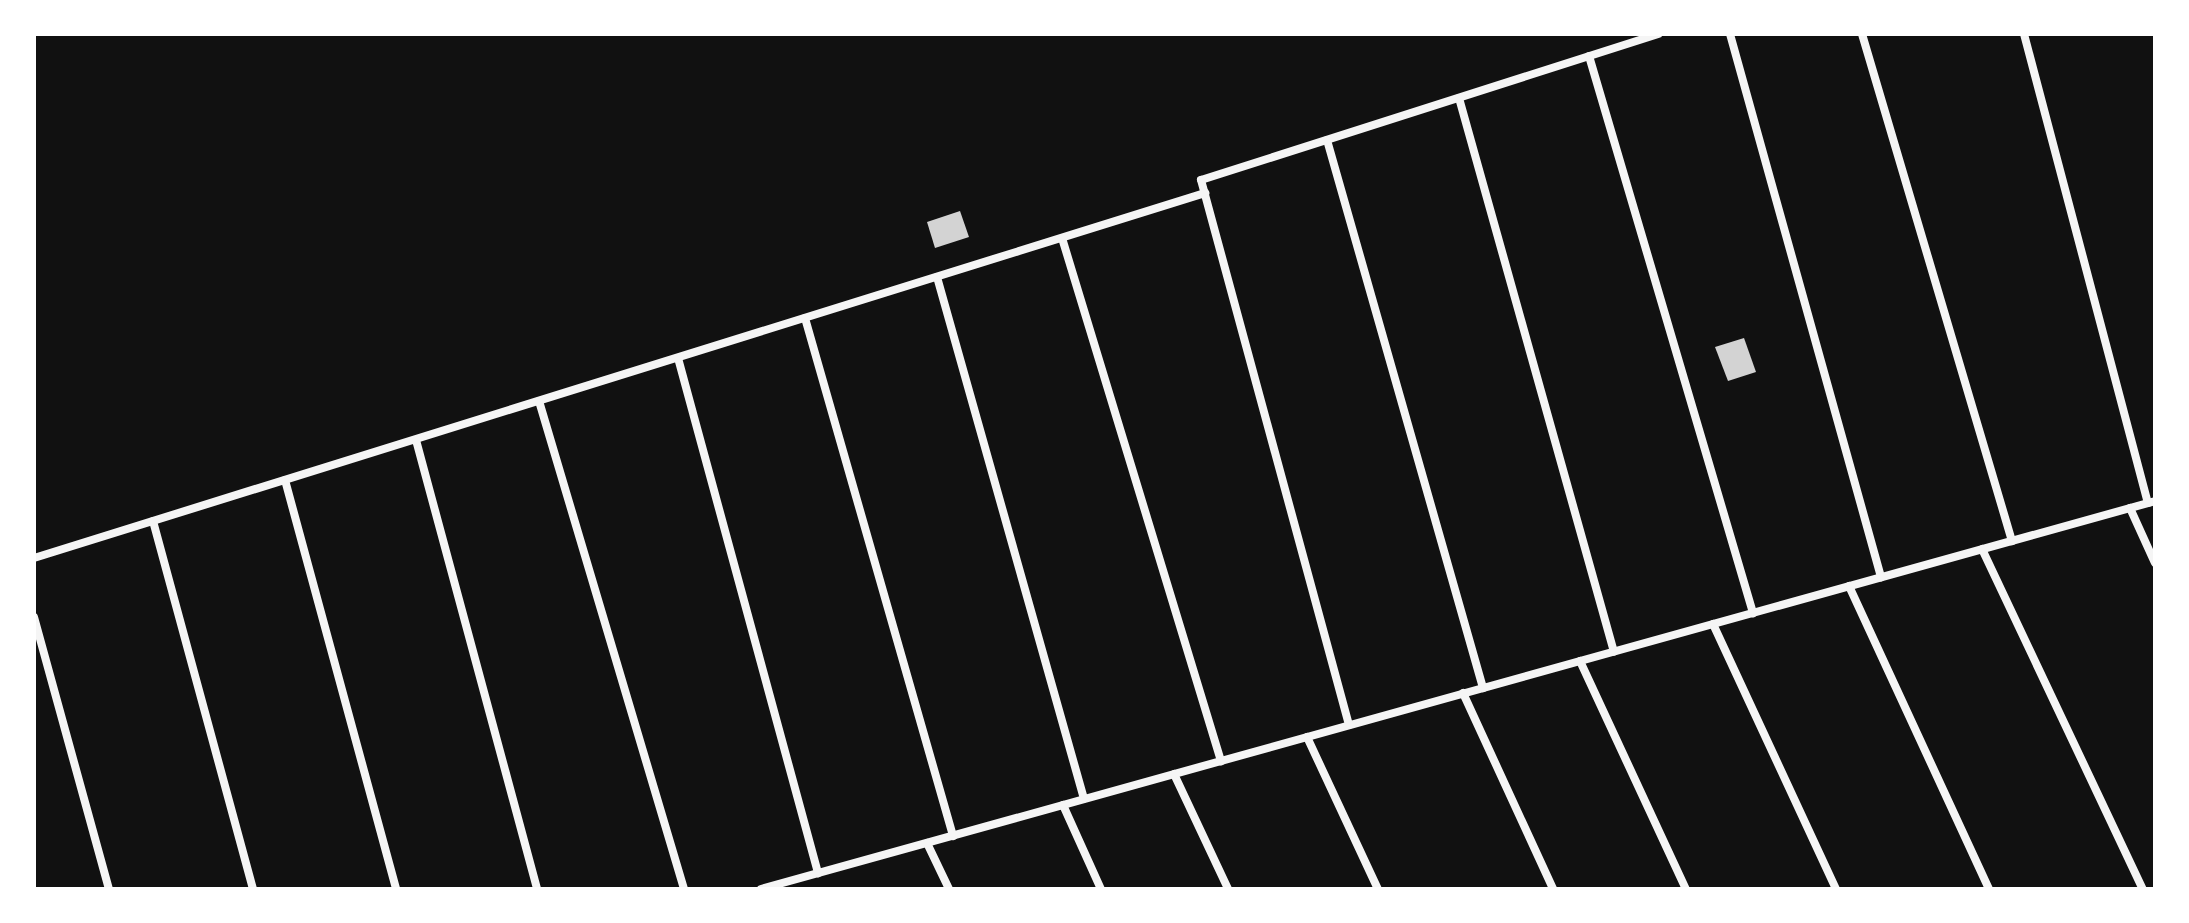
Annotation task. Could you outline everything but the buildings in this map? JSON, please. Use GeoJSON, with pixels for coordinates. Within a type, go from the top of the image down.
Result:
{"type":"FeatureCollection","features":[{"type":"Feature","properties":{"kind":"street"},"geometry":{"type":"LineString","coordinates":[[1349,725],[1201,180],[1658,34]]}},
{"type":"Feature","properties":{"kind":"street"},"geometry":{"type":"LineString","coordinates":[[1730,34],[1881,577]]}},
{"type":"Feature","properties":{"kind":"street"},"geometry":{"type":"LineString","coordinates":[[1862,34],[2012,541]]}},
{"type":"Feature","properties":{"kind":"street"},"geometry":{"type":"LineString","coordinates":[[761,889],[793,885],[818,873],[2152,502],[2024,34]]}},
{"type":"Feature","properties":{"kind":"street"},"geometry":{"type":"LineString","coordinates":[[1589,56],[1753,613]]}},
{"type":"Feature","properties":{"kind":"street"},"geometry":{"type":"LineString","coordinates":[[1459,98],[1614,652]]}},
{"type":"Feature","properties":{"kind":"street"},"geometry":{"type":"LineString","coordinates":[[1327,140],[1483,688]]}},
{"type":"Feature","properties":{"kind":"street"},"geometry":{"type":"LineString","coordinates":[[34,558],[1205,193]]}},
{"type":"Feature","properties":{"kind":"street"},"geometry":{"type":"LineString","coordinates":[[1062,238],[1221,761]]}},
{"type":"Feature","properties":{"kind":"street"},"geometry":{"type":"LineString","coordinates":[[937,277],[1084,799]]}},
{"type":"Feature","properties":{"kind":"street"},"geometry":{"type":"LineString","coordinates":[[805,318],[953,836]]}},
{"type":"Feature","properties":{"kind":"street"},"geometry":{"type":"LineString","coordinates":[[678,358],[818,873]]}},
{"type":"Feature","properties":{"kind":"street"},"geometry":{"type":"LineString","coordinates":[[539,401],[684,889]]}},
{"type":"Feature","properties":{"kind":"street"},"geometry":{"type":"LineString","coordinates":[[416,440],[537,889]]}},
{"type":"Feature","properties":{"kind":"street"},"geometry":{"type":"LineString","coordinates":[[285,480],[396,889]]}},
{"type":"Feature","properties":{"kind":"street"},"geometry":{"type":"LineString","coordinates":[[2130,508],[2155,563]]}},
{"type":"Feature","properties":{"kind":"street"},"geometry":{"type":"LineString","coordinates":[[153,521],[253,889]]}},
{"type":"Feature","properties":{"kind":"street"},"geometry":{"type":"LineString","coordinates":[[1982,549],[2143,889]]}},
{"type":"Feature","properties":{"kind":"street"},"geometry":{"type":"LineString","coordinates":[[1849,586],[1989,889]]}},
{"type":"Feature","properties":{"kind":"street"},"geometry":{"type":"LineString","coordinates":[[34,617],[109,889]]}},
{"type":"Feature","properties":{"kind":"street"},"geometry":{"type":"LineString","coordinates":[[1713,624],[1836,889]]}},
{"type":"Feature","properties":{"kind":"street"},"geometry":{"type":"LineString","coordinates":[[1580,661],[1686,889]]}},
{"type":"Feature","properties":{"kind":"street"},"geometry":{"type":"LineString","coordinates":[[1463,693],[1553,889]]}},
{"type":"Feature","properties":{"kind":"street"},"geometry":{"type":"LineString","coordinates":[[1307,737],[1378,889]]}},
{"type":"Feature","properties":{"kind":"street"},"geometry":{"type":"LineString","coordinates":[[1174,774],[1228,889]]}},
{"type":"Feature","properties":{"kind":"street"},"geometry":{"type":"LineString","coordinates":[[1063,805],[1101,889]]}},
{"type":"Feature","properties":{"kind":"street"},"geometry":{"type":"LineString","coordinates":[[927,843],[949,889]]}}]}
